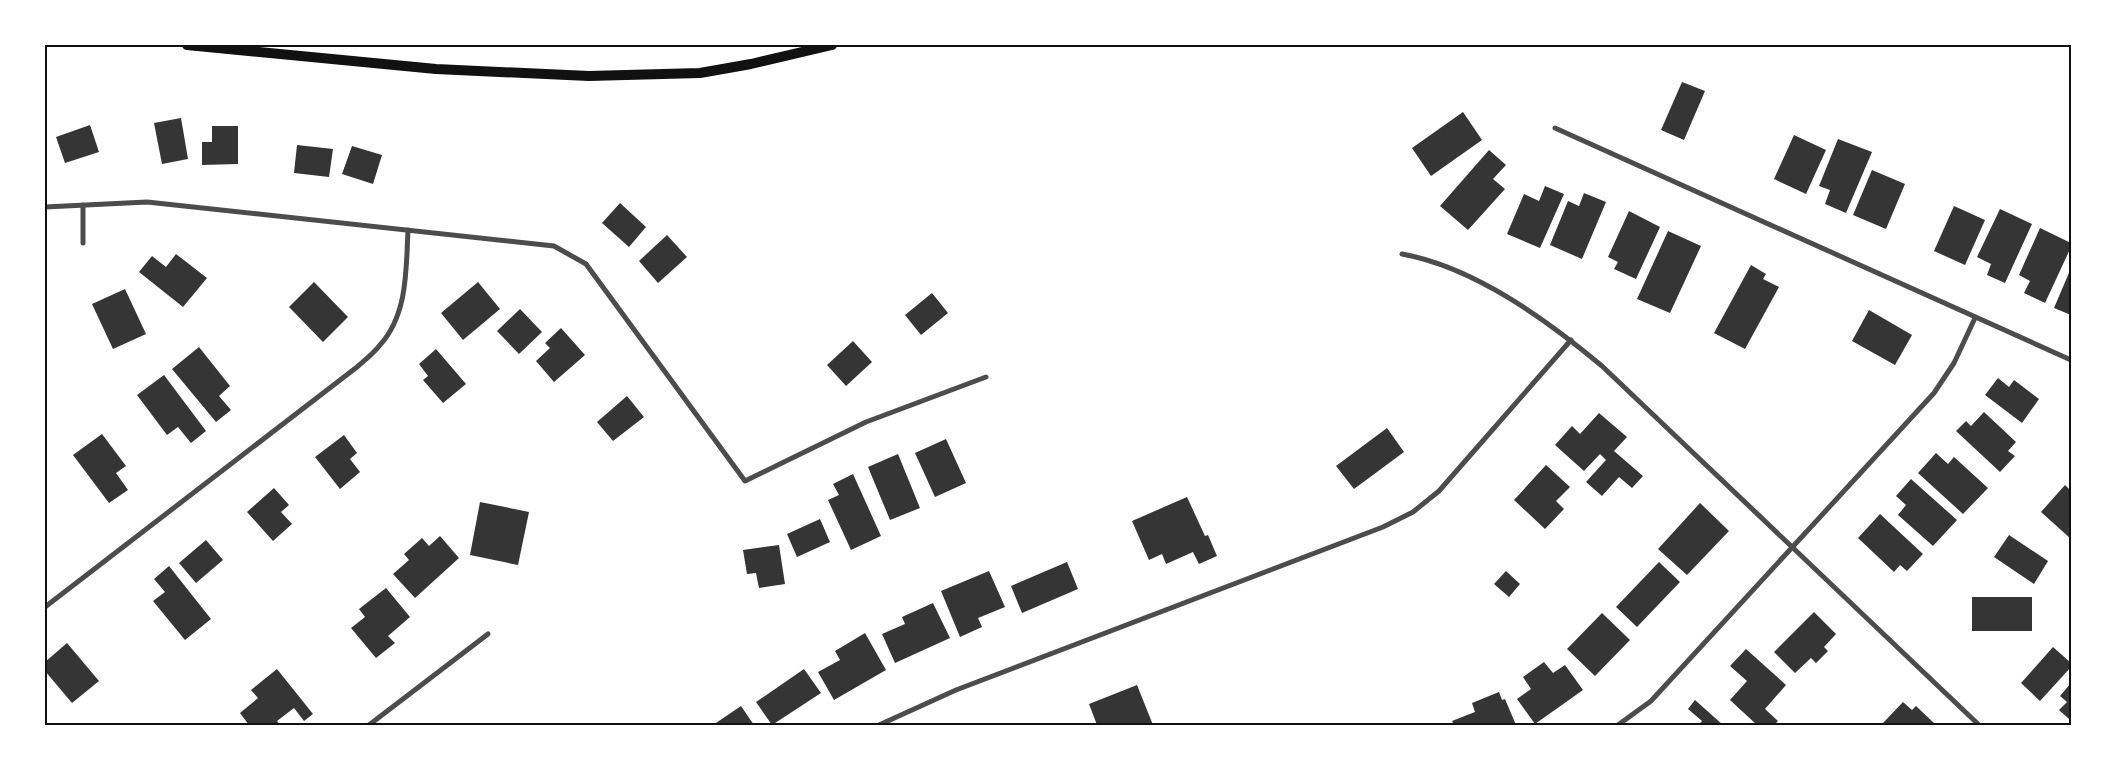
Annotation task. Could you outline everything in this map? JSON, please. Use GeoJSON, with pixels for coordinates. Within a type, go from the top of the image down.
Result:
{"type":"FeatureCollection","features":[{"type":"Feature","properties":{"kind":"main road"},"geometry":{"type":"LineString","coordinates":[[187,45],[436,69],[590,76],[700,73],[751,64],[832,45]]}},
{"type":"Feature","properties":{"kind":"street"},"geometry":{"type":"LineString","coordinates":[[1555,128],[2071,360]]}},
{"type":"Feature","properties":{"kind":"street"},"geometry":{"type":"LineString","coordinates":[[45,207],[147,202],[554,246],[586,264],[745,480],[866,422],[986,377]]}},
{"type":"Feature","properties":{"kind":"street"},"geometry":{"type":"LineString","coordinates":[[83,205],[83,242]]}},
{"type":"Feature","properties":{"kind":"street"},"geometry":{"type":"LineString","coordinates":[[45,607],[357,366],[381,345],[397,320],[404,288],[408,230]]}},
{"type":"Feature","properties":{"kind":"street"},"geometry":{"type":"LineString","coordinates":[[1402,254],[1425,260],[1485,285],[1571,340],[1609,373],[1979,725]]}},
{"type":"Feature","properties":{"kind":"street"},"geometry":{"type":"LineString","coordinates":[[1618,725],[1651,701],[1934,393],[1954,363],[1975,318]]}},
{"type":"Feature","properties":{"kind":"street"},"geometry":{"type":"LineString","coordinates":[[879,725],[956,690],[1383,528],[1413,512],[1439,491],[1571,340]]}},
{"type":"Feature","properties":{"kind":"street"},"geometry":{"type":"LineString","coordinates":[[369,725],[488,634]]}},
{"type":"Feature","properties":{"kind":"building"},"geometry":{"type":"Polygon","coordinates":[[[1682,82],[1705,91],[1684,140],[1661,130],[1682,82]]]}},
{"type":"Feature","properties":{"kind":"building"},"geometry":{"type":"Polygon","coordinates":[[[1463,112],[1482,140],[1431,176],[1412,148],[1463,112]]]}},
{"type":"Feature","properties":{"kind":"building"},"geometry":{"type":"Polygon","coordinates":[[[181,118],[188,159],[162,164],[154,123],[181,118]]]}},
{"type":"Feature","properties":{"kind":"building"},"geometry":{"type":"Polygon","coordinates":[[[90,125],[99,152],[65,163],[56,137],[90,125]]]}},
{"type":"Feature","properties":{"kind":"building"},"geometry":{"type":"Polygon","coordinates":[[[212,126],[238,126],[238,164],[202,165],[202,142],[212,142],[212,126]]]}},
{"type":"Feature","properties":{"kind":"building"},"geometry":{"type":"Polygon","coordinates":[[[1794,135],[1826,150],[1806,194],[1774,179],[1794,135]]]}},
{"type":"Feature","properties":{"kind":"building"},"geometry":{"type":"Polygon","coordinates":[[[1838,139],[1872,152],[1846,213],[1825,204],[1830,190],[1819,186],[1838,139]]]}},
{"type":"Feature","properties":{"kind":"building"},"geometry":{"type":"Polygon","coordinates":[[[297,145],[333,149],[329,177],[294,173],[297,145]]]}},
{"type":"Feature","properties":{"kind":"building"},"geometry":{"type":"Polygon","coordinates":[[[352,146],[382,155],[373,184],[342,174],[352,146]]]}},
{"type":"Feature","properties":{"kind":"building"},"geometry":{"type":"Polygon","coordinates":[[[1489,150],[1506,165],[1493,179],[1505,189],[1468,230],[1440,206],[1489,150]]]}},
{"type":"Feature","properties":{"kind":"building"},"geometry":{"type":"Polygon","coordinates":[[[1872,170],[1905,184],[1886,229],[1853,215],[1872,170]]]}},
{"type":"Feature","properties":{"kind":"building"},"geometry":{"type":"Polygon","coordinates":[[[1545,186],[1564,194],[1540,248],[1507,234],[1524,194],[1539,201],[1545,186]]]}},
{"type":"Feature","properties":{"kind":"building"},"geometry":{"type":"Polygon","coordinates":[[[1584,193],[1606,202],[1582,259],[1550,245],[1568,201],[1579,206],[1584,193]]]}},
{"type":"Feature","properties":{"kind":"building"},"geometry":{"type":"Polygon","coordinates":[[[620,203],[646,227],[629,247],[602,223],[620,203]]]}},
{"type":"Feature","properties":{"kind":"building"},"geometry":{"type":"Polygon","coordinates":[[[1954,206],[1985,220],[1965,265],[1934,251],[1954,206]]]}},
{"type":"Feature","properties":{"kind":"building"},"geometry":{"type":"Polygon","coordinates":[[[2000,209],[2032,224],[2005,283],[1987,275],[1991,264],[1977,257],[2000,209]]]}},
{"type":"Feature","properties":{"kind":"building"},"geometry":{"type":"Polygon","coordinates":[[[1629,211],[1660,227],[1636,279],[1614,269],[1618,262],[1608,257],[1629,211]]]}},
{"type":"Feature","properties":{"kind":"building"},"geometry":{"type":"Polygon","coordinates":[[[2040,228],[2071,243],[2071,247],[2045,303],[2024,293],[2030,281],[2019,275],[2040,228]]]}},
{"type":"Feature","properties":{"kind":"building"},"geometry":{"type":"Polygon","coordinates":[[[1668,231],[1701,246],[1670,313],[1637,299],[1668,231]]]}},
{"type":"Feature","properties":{"kind":"building"},"geometry":{"type":"Polygon","coordinates":[[[667,235],[687,257],[658,283],[639,261],[667,235]]]}},
{"type":"Feature","properties":{"kind":"building"},"geometry":{"type":"Polygon","coordinates":[[[176,254],[207,278],[183,307],[139,272],[152,256],[166,267],[176,254]]]}},
{"type":"Feature","properties":{"kind":"building"},"geometry":{"type":"Polygon","coordinates":[[[1751,265],[1766,274],[1763,279],[1779,287],[1745,349],[1714,333],[1751,265]]]}},
{"type":"Feature","properties":{"kind":"building"},"geometry":{"type":"Polygon","coordinates":[[[2071,268],[2071,315],[2054,308],[2071,268]]]}},
{"type":"Feature","properties":{"kind":"building"},"geometry":{"type":"Polygon","coordinates":[[[314,282],[348,317],[323,342],[289,307],[314,282]]]}},
{"type":"Feature","properties":{"kind":"building"},"geometry":{"type":"Polygon","coordinates":[[[478,282],[500,309],[463,340],[441,313],[478,282]]]}},
{"type":"Feature","properties":{"kind":"building"},"geometry":{"type":"Polygon","coordinates":[[[125,289],[146,334],[113,349],[92,304],[125,289]]]}},
{"type":"Feature","properties":{"kind":"building"},"geometry":{"type":"Polygon","coordinates":[[[932,293],[948,313],[921,335],[905,315],[932,293]]]}},
{"type":"Feature","properties":{"kind":"building"},"geometry":{"type":"Polygon","coordinates":[[[520,309],[542,332],[519,354],[497,331],[520,309]]]}},
{"type":"Feature","properties":{"kind":"building"},"geometry":{"type":"Polygon","coordinates":[[[1869,310],[1912,335],[1895,365],[1852,341],[1869,310]]]}},
{"type":"Feature","properties":{"kind":"building"},"geometry":{"type":"Polygon","coordinates":[[[561,328],[585,355],[554,382],[536,361],[550,348],[545,343],[561,328]]]}},
{"type":"Feature","properties":{"kind":"building"},"geometry":{"type":"Polygon","coordinates":[[[853,341],[872,362],[846,386],[827,365],[853,341]]]}},
{"type":"Feature","properties":{"kind":"building"},"geometry":{"type":"Polygon","coordinates":[[[199,347],[230,386],[219,396],[231,410],[216,422],[172,369],[199,347]]]}},
{"type":"Feature","properties":{"kind":"building"},"geometry":{"type":"Polygon","coordinates":[[[436,349],[466,384],[443,403],[423,380],[428,376],[419,364],[436,349]]]}},
{"type":"Feature","properties":{"kind":"building"},"geometry":{"type":"Polygon","coordinates":[[[164,375],[206,431],[191,443],[178,427],[167,435],[137,395],[164,375]]]}},
{"type":"Feature","properties":{"kind":"building"},"geometry":{"type":"Polygon","coordinates":[[[1998,378],[2009,387],[2014,380],[2039,399],[2022,423],[1985,395],[1998,378]]]}},
{"type":"Feature","properties":{"kind":"building"},"geometry":{"type":"Polygon","coordinates":[[[627,396],[644,417],[613,441],[597,422],[627,396]]]}},
{"type":"Feature","properties":{"kind":"building"},"geometry":{"type":"Polygon","coordinates":[[[1984,412],[2016,442],[2008,451],[2015,456],[2000,472],[1956,431],[1966,421],[1971,426],[1984,412]]]}},
{"type":"Feature","properties":{"kind":"building"},"geometry":{"type":"Polygon","coordinates":[[[1599,413],[1627,437],[1614,451],[1643,476],[1632,488],[1619,477],[1602,496],[1586,482],[1606,460],[1600,454],[1584,471],[1555,445],[1572,426],[1580,434],[1599,413]]]}},
{"type":"Feature","properties":{"kind":"building"},"geometry":{"type":"Polygon","coordinates":[[[1387,428],[1404,452],[1354,489],[1336,466],[1387,428]]]}},
{"type":"Feature","properties":{"kind":"building"},"geometry":{"type":"Polygon","coordinates":[[[102,434],[126,466],[116,473],[128,490],[109,503],[73,455],[102,434]]]}},
{"type":"Feature","properties":{"kind":"building"},"geometry":{"type":"Polygon","coordinates":[[[344,435],[357,453],[350,459],[360,472],[340,489],[315,457],[344,435]]]}},
{"type":"Feature","properties":{"kind":"building"},"geometry":{"type":"Polygon","coordinates":[[[946,439],[966,483],[935,497],[915,453],[946,439]]]}},
{"type":"Feature","properties":{"kind":"building"},"geometry":{"type":"Polygon","coordinates":[[[1936,453],[1948,464],[1954,457],[1988,488],[1963,514],[1918,473],[1936,453]]]}},
{"type":"Feature","properties":{"kind":"building"},"geometry":{"type":"Polygon","coordinates":[[[898,454],[920,508],[890,520],[868,467],[898,454]]]}},
{"type":"Feature","properties":{"kind":"building"},"geometry":{"type":"Polygon","coordinates":[[[1546,465],[1570,487],[1556,501],[1564,509],[1545,529],[1514,500],[1546,465]]]}},
{"type":"Feature","properties":{"kind":"building"},"geometry":{"type":"Polygon","coordinates":[[[853,474],[881,536],[851,550],[828,500],[839,495],[833,484],[853,474]]]}},
{"type":"Feature","properties":{"kind":"building"},"geometry":{"type":"Polygon","coordinates":[[[1911,479],[1957,520],[1933,546],[1898,515],[1906,505],[1896,496],[1911,479]]]}},
{"type":"Feature","properties":{"kind":"building"},"geometry":{"type":"Polygon","coordinates":[[[2065,485],[2071,491],[2071,539],[2041,512],[2065,485]]]}},
{"type":"Feature","properties":{"kind":"building"},"geometry":{"type":"Polygon","coordinates":[[[274,488],[289,505],[281,512],[292,524],[273,541],[247,512],[274,488]]]}},
{"type":"Feature","properties":{"kind":"building"},"geometry":{"type":"Polygon","coordinates":[[[1187,497],[1205,536],[1208,535],[1217,556],[1199,564],[1193,552],[1166,564],[1162,554],[1149,560],[1132,521],[1187,497]]]}},
{"type":"Feature","properties":{"kind":"building"},"geometry":{"type":"Polygon","coordinates":[[[480,502],[529,512],[518,565],[470,555],[480,502]]]}},
{"type":"Feature","properties":{"kind":"building"},"geometry":{"type":"Polygon","coordinates":[[[1700,503],[1729,531],[1687,575],[1658,549],[1700,503]]]}},
{"type":"Feature","properties":{"kind":"building"},"geometry":{"type":"Polygon","coordinates":[[[1880,514],[1923,554],[1907,571],[1900,565],[1894,572],[1858,538],[1880,514]]]}},
{"type":"Feature","properties":{"kind":"building"},"geometry":{"type":"Polygon","coordinates":[[[820,519],[830,542],[797,557],[787,534],[820,519]]]}},
{"type":"Feature","properties":{"kind":"building"},"geometry":{"type":"Polygon","coordinates":[[[2009,535],[2048,561],[2034,584],[1994,557],[2009,535]]]}},
{"type":"Feature","properties":{"kind":"building"},"geometry":{"type":"Polygon","coordinates":[[[440,536],[459,558],[415,598],[393,574],[409,560],[404,554],[422,538],[429,546],[440,536]]]}},
{"type":"Feature","properties":{"kind":"building"},"geometry":{"type":"Polygon","coordinates":[[[206,540],[223,560],[196,583],[179,563],[206,540]]]}},
{"type":"Feature","properties":{"kind":"building"},"geometry":{"type":"Polygon","coordinates":[[[779,545],[785,584],[759,588],[756,573],[747,574],[743,550],[779,545]]]}},
{"type":"Feature","properties":{"kind":"building"},"geometry":{"type":"Polygon","coordinates":[[[1067,562],[1078,589],[1022,613],[1011,586],[1067,562]]]}},
{"type":"Feature","properties":{"kind":"building"},"geometry":{"type":"Polygon","coordinates":[[[1659,562],[1680,582],[1637,627],[1616,607],[1659,562]]]}},
{"type":"Feature","properties":{"kind":"building"},"geometry":{"type":"Polygon","coordinates":[[[169,566],[211,619],[185,640],[153,601],[165,592],[154,579],[169,566]]]}},
{"type":"Feature","properties":{"kind":"building"},"geometry":{"type":"Polygon","coordinates":[[[989,571],[1005,607],[978,618],[982,627],[960,637],[941,591],[989,571]]]}},
{"type":"Feature","properties":{"kind":"building"},"geometry":{"type":"Polygon","coordinates":[[[1506,571],[1520,584],[1509,597],[1494,584],[1506,571]]]}},
{"type":"Feature","properties":{"kind":"building"},"geometry":{"type":"Polygon","coordinates":[[[386,588],[410,617],[388,636],[395,643],[376,658],[351,628],[365,617],[359,609],[386,588]]]}},
{"type":"Feature","properties":{"kind":"building"},"geometry":{"type":"Polygon","coordinates":[[[1972,597],[2032,597],[2032,631],[1972,631],[1972,597]]]}},
{"type":"Feature","properties":{"kind":"building"},"geometry":{"type":"Polygon","coordinates":[[[933,603],[950,638],[895,663],[882,634],[905,624],[902,617],[933,603]]]}},
{"type":"Feature","properties":{"kind":"building"},"geometry":{"type":"Polygon","coordinates":[[[1814,612],[1836,634],[1824,647],[1828,651],[1816,663],[1811,658],[1795,673],[1774,652],[1814,612]]]}},
{"type":"Feature","properties":{"kind":"building"},"geometry":{"type":"Polygon","coordinates":[[[1602,613],[1630,640],[1595,676],[1567,649],[1602,613]]]}},
{"type":"Feature","properties":{"kind":"building"},"geometry":{"type":"Polygon","coordinates":[[[865,633],[886,670],[834,700],[818,672],[840,660],[835,651],[865,633]]]}},
{"type":"Feature","properties":{"kind":"building"},"geometry":{"type":"Polygon","coordinates":[[[67,643],[99,681],[72,703],[45,671],[45,662],[67,643]]]}},
{"type":"Feature","properties":{"kind":"building"},"geometry":{"type":"Polygon","coordinates":[[[2053,647],[2071,663],[2071,667],[2040,701],[2021,683],[2053,647]]]}},
{"type":"Feature","properties":{"kind":"building"},"geometry":{"type":"Polygon","coordinates":[[[1746,649],[1786,685],[1765,709],[1778,721],[1774,725],[1757,725],[1730,700],[1747,681],[1730,666],[1746,649]]]}},
{"type":"Feature","properties":{"kind":"building"},"geometry":{"type":"Polygon","coordinates":[[[1544,662],[1553,673],[1565,665],[1583,690],[1535,724],[1517,699],[1531,689],[1523,677],[1544,662]]]}},
{"type":"Feature","properties":{"kind":"building"},"geometry":{"type":"Polygon","coordinates":[[[277,669],[313,714],[304,721],[294,708],[277,721],[280,725],[249,725],[240,713],[258,698],[251,690],[277,669]]]}},
{"type":"Feature","properties":{"kind":"building"},"geometry":{"type":"Polygon","coordinates":[[[804,669],[821,693],[772,725],[756,702],[804,669]]]}},
{"type":"Feature","properties":{"kind":"building"},"geometry":{"type":"Polygon","coordinates":[[[2071,683],[2071,717],[2069,719],[2059,710],[2067,702],[2060,696],[2071,683]]]}},
{"type":"Feature","properties":{"kind":"building"},"geometry":{"type":"Polygon","coordinates":[[[1137,685],[1153,725],[1097,725],[1089,704],[1137,685]]]}},
{"type":"Feature","properties":{"kind":"building"},"geometry":{"type":"Polygon","coordinates":[[[1499,692],[1502,700],[1505,699],[1516,725],[1454,725],[1452,721],[1475,712],[1472,703],[1499,692]]]}},
{"type":"Feature","properties":{"kind":"building"},"geometry":{"type":"Polygon","coordinates":[[[1695,700],[1723,725],[1699,725],[1702,721],[1688,709],[1695,700]]]}},
{"type":"Feature","properties":{"kind":"building"},"geometry":{"type":"Polygon","coordinates":[[[1903,702],[1912,710],[1916,706],[1936,725],[1885,725],[1883,723],[1903,702]]]}},
{"type":"Feature","properties":{"kind":"building"},"geometry":{"type":"Polygon","coordinates":[[[741,706],[754,725],[713,725],[741,706]]]}}]}
